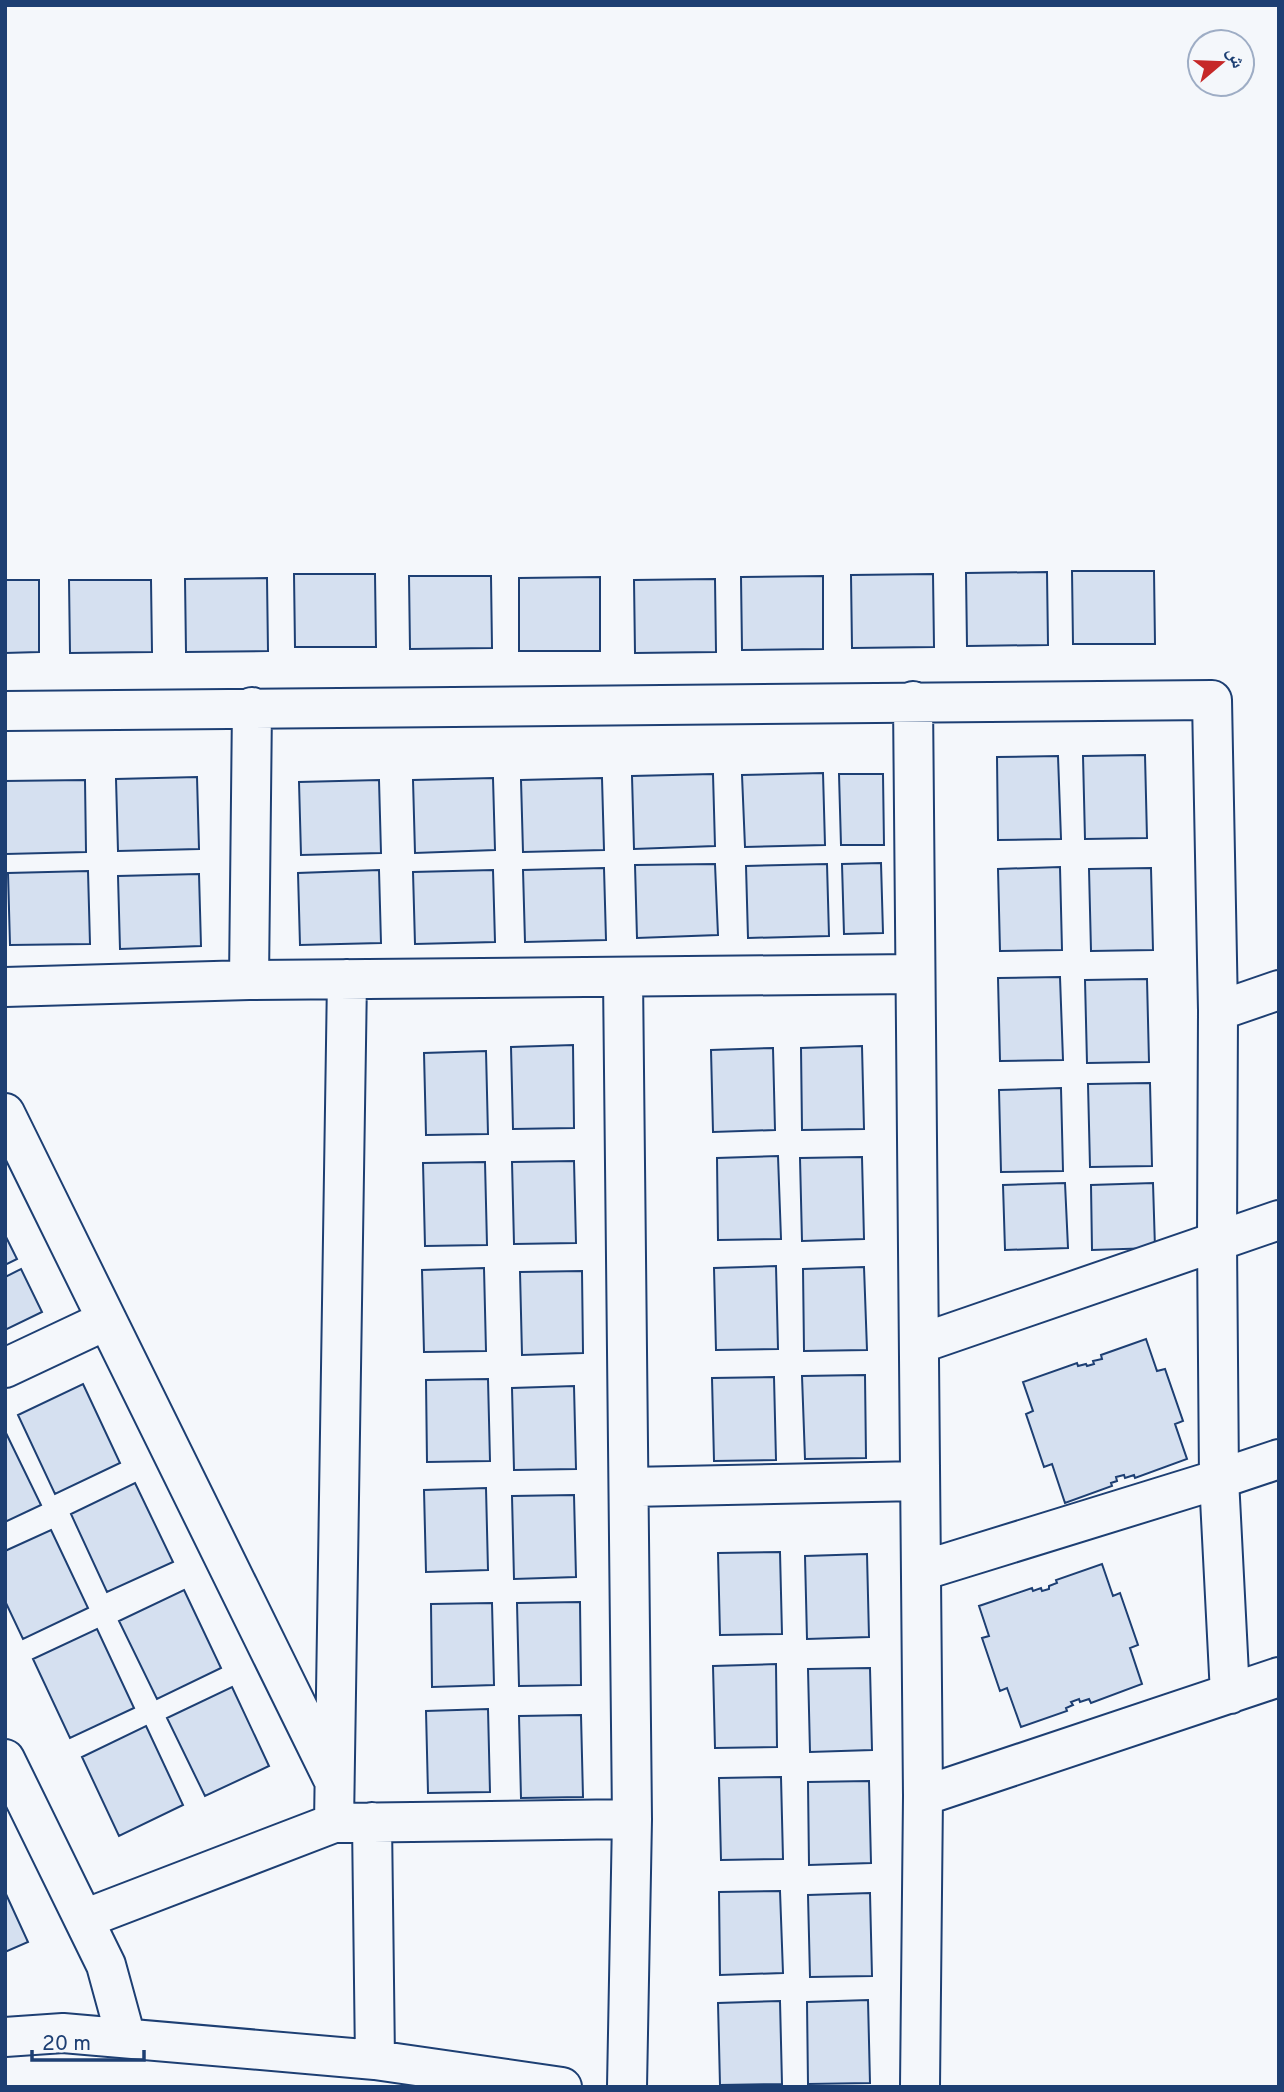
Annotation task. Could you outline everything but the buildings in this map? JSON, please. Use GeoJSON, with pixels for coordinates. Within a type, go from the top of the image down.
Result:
{"type":"FeatureCollection","features":[{"type":"Feature","properties":{"kind":"street"},"geometry":{"type":"LineString","coordinates":[[5,710],[1212,700],[1219,1011],[1217,1241],[1220,1479],[1230,1694]]}},
{"type":"Feature","properties":{"kind":"street"},"geometry":{"type":"LineString","coordinates":[[913,701],[923,1796],[920,2087]]}},
{"type":"Feature","properties":{"kind":"street"},"geometry":{"type":"LineString","coordinates":[[249,980],[252,707]]}},
{"type":"Feature","properties":{"kind":"street"},"geometry":{"type":"LineString","coordinates":[[5,987],[249,980],[915,974]]}},
{"type":"Feature","properties":{"kind":"street"},"geometry":{"type":"LineString","coordinates":[[623,977],[632,1819],[627,2087]]}},
{"type":"Feature","properties":{"kind":"street"},"geometry":{"type":"LineString","coordinates":[[334,1823],[347,979]]}},
{"type":"Feature","properties":{"kind":"street"},"geometry":{"type":"LineString","coordinates":[[1219,1011],[1279,990]]}},
{"type":"Feature","properties":{"kind":"street"},"geometry":{"type":"LineString","coordinates":[[5,1113],[335,1783]]}},
{"type":"Feature","properties":{"kind":"street"},"geometry":{"type":"LineString","coordinates":[[919,1344],[1279,1220]]}},
{"type":"Feature","properties":{"kind":"street"},"geometry":{"type":"LineString","coordinates":[[5,1368],[107,1320]]}},
{"type":"Feature","properties":{"kind":"street"},"geometry":{"type":"LineString","coordinates":[[920,1571],[1220,1479],[1279,1458]]}},
{"type":"Feature","properties":{"kind":"street"},"geometry":{"type":"LineString","coordinates":[[629,1488],[920,1481]]}},
{"type":"Feature","properties":{"kind":"street"},"geometry":{"type":"LineString","coordinates":[[923,1796],[1279,1677]]}},
{"type":"Feature","properties":{"kind":"street"},"geometry":{"type":"LineString","coordinates":[[5,1759],[106,1965],[126,2038]]}},
{"type":"Feature","properties":{"kind":"street"},"geometry":{"type":"LineString","coordinates":[[84,1919],[334,1823],[632,1819]]}},
{"type":"Feature","properties":{"kind":"street"},"geometry":{"type":"LineString","coordinates":[[372,1822],[375,2060]]}},
{"type":"Feature","properties":{"kind":"street"},"geometry":{"type":"LineString","coordinates":[[5,2038],[63,2033],[126,2038],[375,2060],[562,2087]]}}]}
